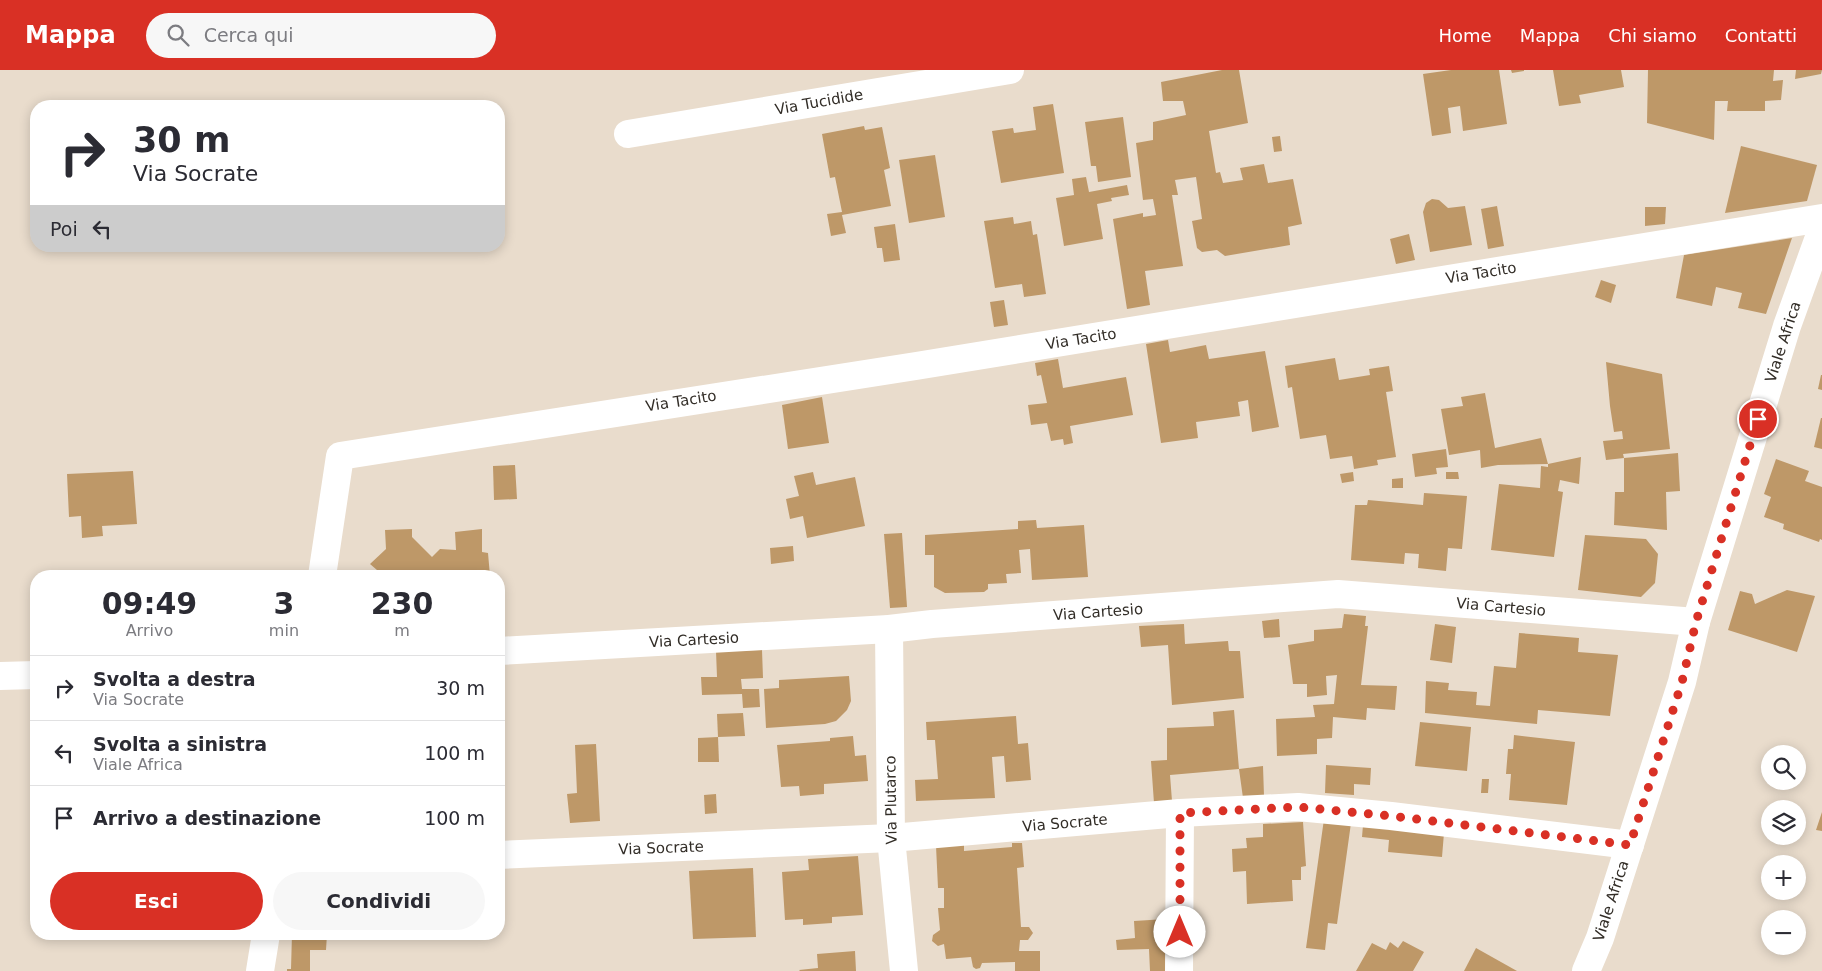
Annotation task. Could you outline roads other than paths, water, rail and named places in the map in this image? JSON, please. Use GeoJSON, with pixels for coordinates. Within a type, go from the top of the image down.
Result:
{"type":"FeatureCollection","features":[{"type":"Feature","properties":{"kind":"street","name":"Via Tucidide"},"geometry":{"type":"LineString","coordinates":[[628,134],[1010,70]]}},
{"type":"Feature","properties":{"kind":"street","name":"Via Tacito"},"geometry":{"type":"LineString","coordinates":[[323,570],[340,456],[916,366],[1822,218]]}},
{"type":"Feature","properties":{"kind":"street","name":"Viale Africa"},"geometry":{"type":"LineString","coordinates":[[1586,971],[1600,938],[1682,682],[1696,622],[1787,326],[1822,229]]}},
{"type":"Feature","properties":{"kind":"street","name":"Via Cartesio"},"geometry":{"type":"LineString","coordinates":[[505,652],[889,629],[932,624],[1338,594],[1696,622]]}},
{"type":"Feature","properties":{"kind":"street","name":"Via Plutarco"},"geometry":{"type":"LineString","coordinates":[[889,629],[891,838],[904,971]]}},
{"type":"Feature","properties":{"kind":"street"},"geometry":{"type":"LineString","coordinates":[[0,676],[30,674]]}},
{"type":"Feature","properties":{"kind":"street","name":"Via Socrate"},"geometry":{"type":"LineString","coordinates":[[505,855],[891,838],[1180,813],[1298,807],[1391,816],[1630,845]]}},
{"type":"Feature","properties":{"kind":"street"},"geometry":{"type":"LineString","coordinates":[[1180,813],[1180,971]]}},
{"type":"Feature","properties":{"kind":"street"},"geometry":{"type":"LineString","coordinates":[[260,971],[265,940]]}}]}
